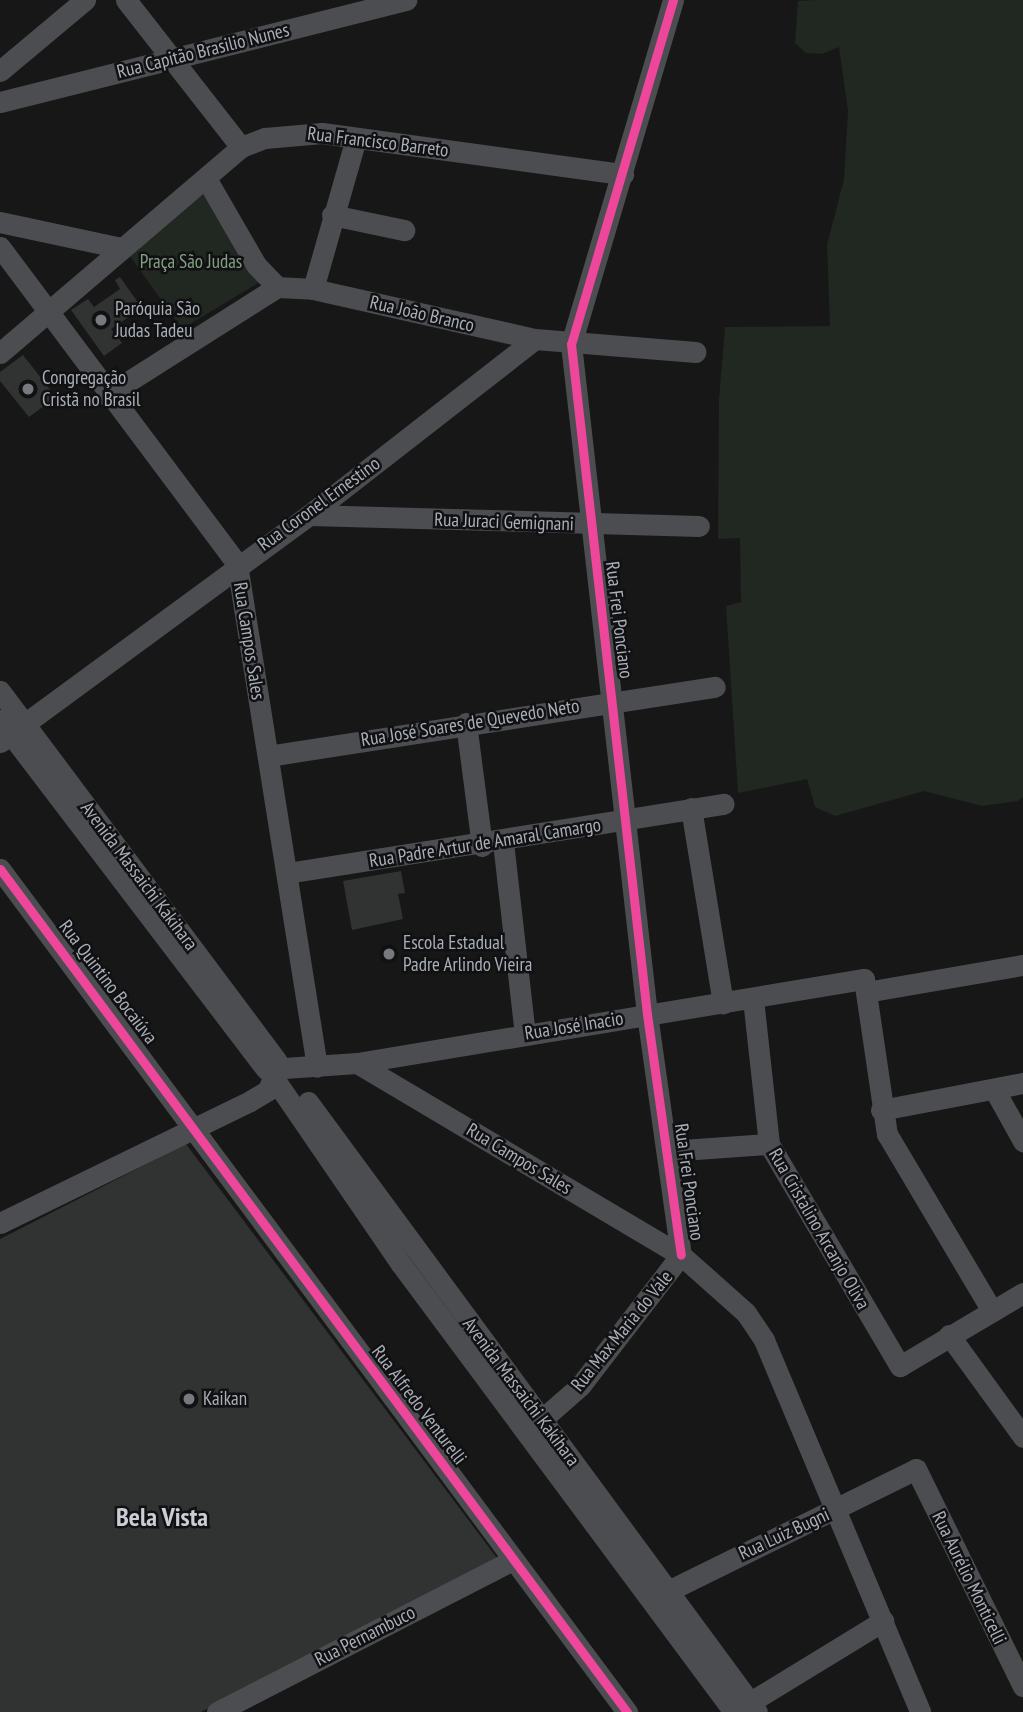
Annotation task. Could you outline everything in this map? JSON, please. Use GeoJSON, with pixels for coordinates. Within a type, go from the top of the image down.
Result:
{"type":"FeatureCollection","features":[{"type":"Feature","properties":{"kind":"street"},"geometry":{"type":"LineString","coordinates":[[0,71],[85,0]]}},
{"type":"Feature","properties":{"kind":"street"},"geometry":{"type":"LineString","coordinates":[[126,0],[242,147]]}},
{"type":"Feature","properties":{"kind":"street","name":"Rua Capitão Brasilio Nunes"},"geometry":{"type":"LineString","coordinates":[[0,102],[406,0]]}},
{"type":"Feature","properties":{"kind":"street","name":"Rua Frei Ponciano"},"geometry":{"type":"LineString","coordinates":[[673,0],[571,344],[589,525],[612,700],[647,1014],[681,1255],[722,1287],[764,1340],[920,1712]]}},
{"type":"Feature","properties":{"kind":"street","name":"Rua Francisco Barreto"},"geometry":{"type":"LineString","coordinates":[[0,353],[50,316],[121,248],[207,180],[242,147],[295,132],[623,174]]}},
{"type":"Feature","properties":{"kind":"street"},"geometry":{"type":"LineString","coordinates":[[313,289],[356,138]]}},
{"type":"Feature","properties":{"kind":"street"},"geometry":{"type":"LineString","coordinates":[[107,395],[277,287],[256,265],[207,180]]}},
{"type":"Feature","properties":{"kind":"street"},"geometry":{"type":"LineString","coordinates":[[332,215],[404,230]]}},
{"type":"Feature","properties":{"kind":"street"},"geometry":{"type":"LineString","coordinates":[[0,222],[121,248]]}},
{"type":"Feature","properties":{"kind":"street","name":"Rua Campos Sales"},"geometry":{"type":"LineString","coordinates":[[0,247],[107,395],[237,564],[317,1067]]}},
{"type":"Feature","properties":{"kind":"street","name":"Rua João Branco"},"geometry":{"type":"LineString","coordinates":[[277,287],[313,289],[535,339],[695,352]]}},
{"type":"Feature","properties":{"kind":"street","name":"Rua Coronel Ernestino"},"geometry":{"type":"LineString","coordinates":[[9,730],[237,564],[309,515],[535,339]]}},
{"type":"Feature","properties":{"kind":"street","name":"Rua Juraci Gemignani"},"geometry":{"type":"LineString","coordinates":[[309,515],[589,525],[699,526]]}},
{"type":"Feature","properties":{"kind":"street","name":"Rua José Soares de Quevedo Neto"},"geometry":{"type":"LineString","coordinates":[[268,756],[612,700],[715,687]]}},
{"type":"Feature","properties":{"kind":"street","name":"Avenida Massaichi Kakihara"},"geometry":{"type":"LineString","coordinates":[[0,691],[9,730],[275,1072],[747,1709]]}},
{"type":"Feature","properties":{"kind":"street"},"geometry":{"type":"LineString","coordinates":[[466,723],[482,846]]}},
{"type":"Feature","properties":{"kind":"street","name":"Rua Padre Artur de Amaral Camargo"},"geometry":{"type":"LineString","coordinates":[[287,873],[482,846],[724,804]]}},
{"type":"Feature","properties":{"kind":"street"},"geometry":{"type":"LineString","coordinates":[[691,808],[723,1003]]}},
{"type":"Feature","properties":{"kind":"street"},"geometry":{"type":"LineString","coordinates":[[503,842],[526,1034]]}},
{"type":"Feature","properties":{"kind":"street","name":"Rua Quintino Bocaiúva"},"geometry":{"type":"LineString","coordinates":[[0,869],[191,1123]]}},
{"type":"Feature","properties":{"kind":"street","name":"Rua José Inacio"},"geometry":{"type":"LineString","coordinates":[[0,1223],[191,1123],[275,1072],[357,1063],[723,1003],[1023,965]]}},
{"type":"Feature","properties":{"kind":"street"},"geometry":{"type":"LineString","coordinates":[[865,985],[881,1110],[893,1149],[992,1311]]}},
{"type":"Feature","properties":{"kind":"street","name":"Rua Cristalino Arcanjo Oliva"},"geometry":{"type":"LineString","coordinates":[[753,999],[769,1144],[900,1366],[949,1335]]}},
{"type":"Feature","properties":{"kind":"street","name":"Rua Campos Sales"},"geometry":{"type":"LineString","coordinates":[[357,1063],[681,1255]]}},
{"type":"Feature","properties":{"kind":"street"},"geometry":{"type":"LineString","coordinates":[[881,1110],[1023,1083]]}},
{"type":"Feature","properties":{"kind":"street"},"geometry":{"type":"LineString","coordinates":[[994,1089],[1023,1141]]}},
{"type":"Feature","properties":{"kind":"street","name":"Rua José Inacio"},"geometry":{"type":"LineString","coordinates":[[0,1209],[191,1123]]}},
{"type":"Feature","properties":{"kind":"street","name":"Rua Alfredo Venturelli"},"geometry":{"type":"LineString","coordinates":[[191,1123],[627,1712]]}},
{"type":"Feature","properties":{"kind":"street"},"geometry":{"type":"LineString","coordinates":[[668,1151],[769,1144]]}},
{"type":"Feature","properties":{"kind":"street","name":"Rua Max Maria do Vale"},"geometry":{"type":"LineString","coordinates":[[536,1426],[606,1356],[681,1255]]}},
{"type":"Feature","properties":{"kind":"street"},"geometry":{"type":"LineString","coordinates":[[1023,1293],[949,1335],[1023,1437]]}},
{"type":"Feature","properties":{"kind":"street","name":"Rua Luiz Bugni"},"geometry":{"type":"LineString","coordinates":[[661,1595],[916,1469]]}},
{"type":"Feature","properties":{"kind":"street","name":"Rua Aurélio Monticelli"},"geometry":{"type":"LineString","coordinates":[[916,1469],[1023,1686]]}},
{"type":"Feature","properties":{"kind":"street","name":"Rua Pernambuco"},"geometry":{"type":"LineString","coordinates":[[217,1712],[513,1560]]}},
{"type":"Feature","properties":{"kind":"street"},"geometry":{"type":"LineString","coordinates":[[747,1709],[883,1621]]}},
{"type":"Feature","properties":{"kind":"green space"},"geometry":{"type":"Polygon","coordinates":[[[1023,0],[1023,797],[1018,801],[982,806],[924,791],[835,816],[815,807],[807,779],[738,793],[726,606],[741,602],[740,538],[718,539],[719,399],[725,327],[830,326],[827,245],[844,179],[848,111],[839,47],[822,54],[806,53],[795,43],[798,1],[1023,0]]]}},
{"type":"Feature","properties":{"kind":"green space","name":"Praça São Judas"},"geometry":{"type":"Polygon","coordinates":[[[205,193],[258,283],[182,329],[127,252],[205,193]]]}},
{"type":"Feature","properties":{"kind":"building","name":"Paróquia São Judas Tadeu"},"geometry":{"type":"Polygon","coordinates":[[[120,277],[142,308],[111,329],[122,343],[104,356],[71,310],[88,299],[94,307],[120,289],[115,280],[120,277]]]}},
{"type":"Feature","properties":{"kind":"building","name":"Congregação Cristã no Brasil"},"geometry":{"type":"Polygon","coordinates":[[[23,355],[56,397],[29,417],[0,381],[0,372],[23,355]]]}},
{"type":"Feature","properties":{"kind":"building"},"geometry":{"type":"Polygon","coordinates":[[[401,871],[405,893],[398,894],[403,919],[352,930],[343,881],[401,871]]]}},
{"type":"Feature","properties":{"kind":"building","name":"Kaikan"},"geometry":{"type":"Polygon","coordinates":[[[186,1144],[497,1558],[201,1712],[0,1712],[0,1239],[186,1144]]]}},
{"type":"Feature","properties":{"kind":"cycle path"},"geometry":{"type":"LineString","coordinates":[[673,0],[571,344],[647,1014],[681,1255]]}},
{"type":"Feature","properties":{"kind":"cycle path"},"geometry":{"type":"LineString","coordinates":[[0,869],[627,1712]]}},
{"type":"Feature","properties":{"kind":"place","name":"Paróquia São Judas Tadeu"},"geometry":{"type":"Point","coordinates":[101,320]}},
{"type":"Feature","properties":{"kind":"place","name":"Congregação Cristã no Brasil"},"geometry":{"type":"Point","coordinates":[28,389]}},
{"type":"Feature","properties":{"kind":"place","name":"Escola Estadual Padre Arlindo Vieira"},"geometry":{"type":"Point","coordinates":[389,954]}},
{"type":"Feature","properties":{"kind":"place","name":"Kaikan"},"geometry":{"type":"Point","coordinates":[189,1399]}},
{"type":"Feature","properties":{"kind":"district","name":"Bela Vista"},"geometry":{"type":"Point","coordinates":[162,1517]}}]}
